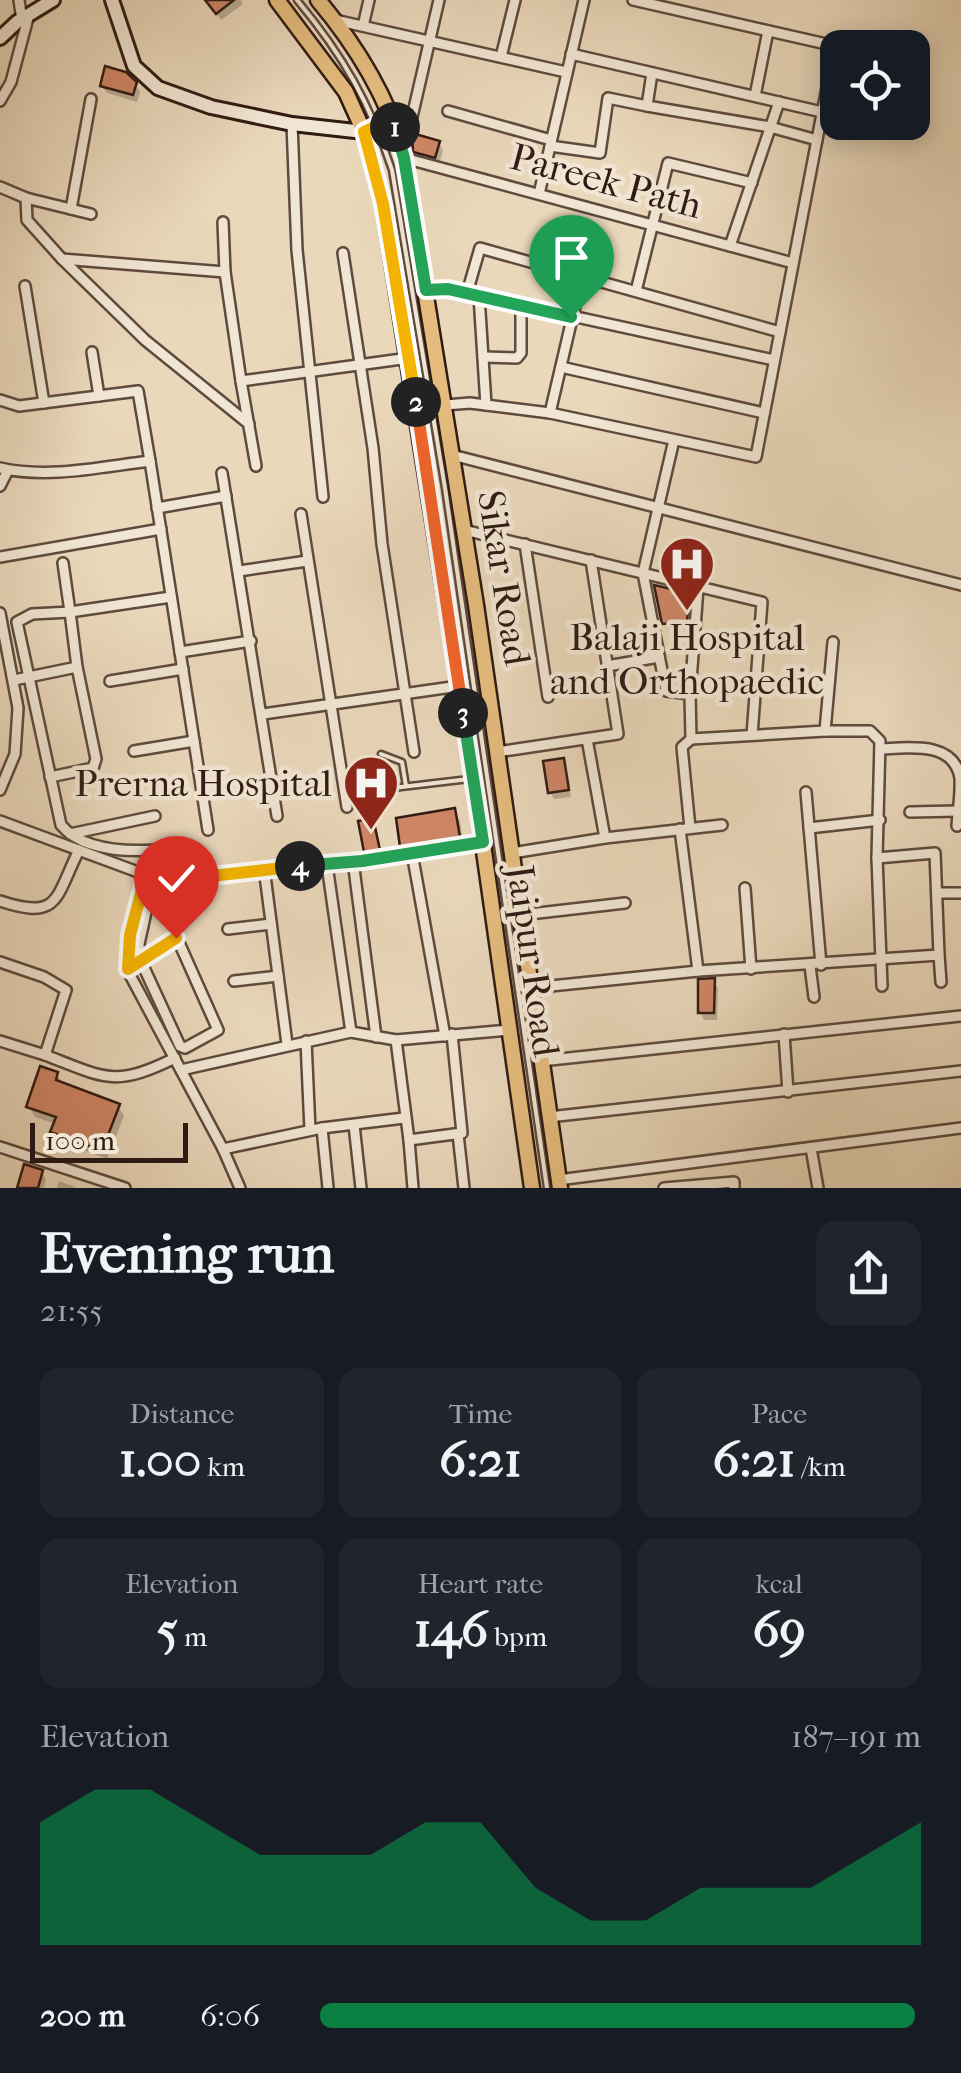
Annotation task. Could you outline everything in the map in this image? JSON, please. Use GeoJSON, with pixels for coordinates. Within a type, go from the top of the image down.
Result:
{"type":"FeatureCollection","features":[{"type":"Feature","properties":{"kind":"main road","name":"Jaipur Road"},"geometry":{"type":"LineString","coordinates":[[277,0],[346,92],[378,125],[383,204],[474,778],[532,1188]]}},
{"type":"Feature","properties":{"kind":"main road","name":"Sikar Road"},"geometry":{"type":"LineString","coordinates":[[318,0],[357,50],[378,125],[398,135],[404,158],[512,853],[555,1185]]}},
{"type":"Feature","properties":{"kind":"street"},"geometry":{"type":"LineString","coordinates":[[0,101],[11,82],[22,20],[18,0]]}},
{"type":"Feature","properties":{"kind":"street"},"geometry":{"type":"LineString","coordinates":[[0,38],[54,0]]}},
{"type":"Feature","properties":{"kind":"street"},"geometry":{"type":"LineString","coordinates":[[112,0],[134,66],[158,88],[211,107],[292,124],[378,125]]}},
{"type":"Feature","properties":{"kind":"street"},"geometry":{"type":"LineString","coordinates":[[362,26],[368,0]]}},
{"type":"Feature","properties":{"kind":"street"},"geometry":{"type":"LineString","coordinates":[[398,135],[409,126],[412,117],[439,0]]}},
{"type":"Feature","properties":{"kind":"street"},"geometry":{"type":"LineString","coordinates":[[501,57],[515,0]]}},
{"type":"Feature","properties":{"kind":"street"},"geometry":{"type":"LineString","coordinates":[[539,194],[584,0]]}},
{"type":"Feature","properties":{"kind":"street"},"geometry":{"type":"LineString","coordinates":[[633,0],[820,43]]}},
{"type":"Feature","properties":{"kind":"street"},"geometry":{"type":"LineString","coordinates":[[0,18],[22,20]]}},
{"type":"Feature","properties":{"kind":"street"},"geometry":{"type":"LineString","coordinates":[[335,20],[566,72]]}},
{"type":"Feature","properties":{"kind":"street"},"geometry":{"type":"LineString","coordinates":[[755,96],[768,31]]}},
{"type":"Feature","properties":{"kind":"street"},"geometry":{"type":"LineString","coordinates":[[571,54],[820,112]]}},
{"type":"Feature","properties":{"kind":"street"},"geometry":{"type":"LineString","coordinates":[[647,106],[652,73]]}},
{"type":"Feature","properties":{"kind":"street"},"geometry":{"type":"LineString","coordinates":[[448,111],[600,154],[608,98],[770,127],[816,140]]}},
{"type":"Feature","properties":{"kind":"street"},"geometry":{"type":"LineString","coordinates":[[71,209],[91,99]]}},
{"type":"Feature","properties":{"kind":"street"},"geometry":{"type":"LineString","coordinates":[[730,246],[779,102]]}},
{"type":"Feature","properties":{"kind":"street"},"geometry":{"type":"LineString","coordinates":[[445,405],[486,405],[550,413],[756,457],[820,121]]}},
{"type":"Feature","properties":{"kind":"street"},"geometry":{"type":"LineString","coordinates":[[292,124],[297,250],[323,497]]}},
{"type":"Feature","properties":{"kind":"street","name":"Pareek Path"},"geometry":{"type":"LineString","coordinates":[[404,158],[793,263]]}},
{"type":"Feature","properties":{"kind":"street"},"geometry":{"type":"LineString","coordinates":[[636,291],[668,162],[752,182]]}},
{"type":"Feature","properties":{"kind":"street"},"geometry":{"type":"LineString","coordinates":[[0,187],[26,198],[91,214]]}},
{"type":"Feature","properties":{"kind":"street"},"geometry":{"type":"LineString","coordinates":[[26,198],[27,220],[62,259],[145,340],[249,424]]}},
{"type":"Feature","properties":{"kind":"street"},"geometry":{"type":"LineString","coordinates":[[223,222],[224,272],[256,466]]}},
{"type":"Feature","properties":{"kind":"street"},"geometry":{"type":"LineString","coordinates":[[467,293],[480,248],[780,332]]}},
{"type":"Feature","properties":{"kind":"street"},"geometry":{"type":"LineString","coordinates":[[343,252],[374,448],[382,544],[414,752]]}},
{"type":"Feature","properties":{"kind":"street"},"geometry":{"type":"LineString","coordinates":[[62,259],[224,272]]}},
{"type":"Feature","properties":{"kind":"street"},"geometry":{"type":"LineString","coordinates":[[550,413],[582,276]]}},
{"type":"Feature","properties":{"kind":"street"},"geometry":{"type":"LineString","coordinates":[[25,286],[44,402]]}},
{"type":"Feature","properties":{"kind":"street"},"geometry":{"type":"LineString","coordinates":[[426,290],[448,289],[774,360]]}},
{"type":"Feature","properties":{"kind":"street"},"geometry":{"type":"LineString","coordinates":[[479,296],[486,405]]}},
{"type":"Feature","properties":{"kind":"street"},"geometry":{"type":"LineString","coordinates":[[483,358],[517,358],[521,353],[521,306]]}},
{"type":"Feature","properties":{"kind":"street"},"geometry":{"type":"LineString","coordinates":[[92,352],[99,396]]}},
{"type":"Feature","properties":{"kind":"street"},"geometry":{"type":"LineString","coordinates":[[242,381],[409,358]]}},
{"type":"Feature","properties":{"kind":"street"},"geometry":{"type":"LineString","coordinates":[[560,367],[764,413]]}},
{"type":"Feature","properties":{"kind":"street"},"geometry":{"type":"LineString","coordinates":[[0,400],[19,406],[138,391],[208,830]]}},
{"type":"Feature","properties":{"kind":"street"},"geometry":{"type":"LineString","coordinates":[[674,440],[642,573],[666,690],[690,694]]}},
{"type":"Feature","properties":{"kind":"street"},"geometry":{"type":"LineString","coordinates":[[452,456],[961,584]]}},
{"type":"Feature","properties":{"kind":"street"},"geometry":{"type":"LineString","coordinates":[[0,486],[4,469],[26,474],[150,461]]}},
{"type":"Feature","properties":{"kind":"street"},"geometry":{"type":"LineString","coordinates":[[222,473],[278,816]]}},
{"type":"Feature","properties":{"kind":"street"},"geometry":{"type":"LineString","coordinates":[[157,508],[226,496]]}},
{"type":"Feature","properties":{"kind":"street"},"geometry":{"type":"LineString","coordinates":[[300,514],[347,807]]}},
{"type":"Feature","properties":{"kind":"street"},"geometry":{"type":"LineString","coordinates":[[0,557],[160,529]]}},
{"type":"Feature","properties":{"kind":"street"},"geometry":{"type":"LineString","coordinates":[[464,530],[762,602],[752,735]]}},
{"type":"Feature","properties":{"kind":"street"},"geometry":{"type":"LineString","coordinates":[[525,544],[548,697]]}},
{"type":"Feature","properties":{"kind":"street"},"geometry":{"type":"LineString","coordinates":[[497,752],[618,734],[591,560]]}},
{"type":"Feature","properties":{"kind":"street"},"geometry":{"type":"LineString","coordinates":[[239,571],[307,561]]}},
{"type":"Feature","properties":{"kind":"street"},"geometry":{"type":"LineString","coordinates":[[50,778],[83,772],[93,768],[96,760],[63,564]]}},
{"type":"Feature","properties":{"kind":"street"},"geometry":{"type":"LineString","coordinates":[[692,739],[690,694],[698,588]]}},
{"type":"Feature","properties":{"kind":"street"},"geometry":{"type":"LineString","coordinates":[[157,850],[116,851],[70,834],[61,825],[16,622],[32,614],[171,596]]}},
{"type":"Feature","properties":{"kind":"street"},"geometry":{"type":"LineString","coordinates":[[0,613],[18,708],[15,754],[0,790]]}},
{"type":"Feature","properties":{"kind":"street"},"geometry":{"type":"LineString","coordinates":[[180,652],[250,641]]}},
{"type":"Feature","properties":{"kind":"street"},"geometry":{"type":"LineString","coordinates":[[824,731],[834,642]]}},
{"type":"Feature","properties":{"kind":"street"},"geometry":{"type":"LineString","coordinates":[[607,666],[659,658]]}},
{"type":"Feature","properties":{"kind":"street"},"geometry":{"type":"LineString","coordinates":[[14,680],[78,667]]}},
{"type":"Feature","properties":{"kind":"street"},"geometry":{"type":"LineString","coordinates":[[110,681],[183,670]]}},
{"type":"Feature","properties":{"kind":"street"},"geometry":{"type":"LineString","coordinates":[[263,714],[459,686]]}},
{"type":"Feature","properties":{"kind":"street"},"geometry":{"type":"LineString","coordinates":[[698,971],[682,747],[692,739],[870,731],[878,736],[880,749],[878,960],[882,986]]}},
{"type":"Feature","properties":{"kind":"street"},"geometry":{"type":"LineString","coordinates":[[587,739],[605,838]]}},
{"type":"Feature","properties":{"kind":"street"},"geometry":{"type":"LineString","coordinates":[[134,751],[194,741]]}},
{"type":"Feature","properties":{"kind":"street"},"geometry":{"type":"LineString","coordinates":[[880,749],[930,747],[958,769],[961,780],[957,826]]}},
{"type":"Feature","properties":{"kind":"street"},"geometry":{"type":"LineString","coordinates":[[806,792],[816,966],[814,997]]}},
{"type":"Feature","properties":{"kind":"street"},"geometry":{"type":"LineString","coordinates":[[910,812],[958,811]]}},
{"type":"Feature","properties":{"kind":"street"},"geometry":{"type":"LineString","coordinates":[[70,834],[155,816]]}},
{"type":"Feature","properties":{"kind":"street"},"geometry":{"type":"LineString","coordinates":[[809,828],[880,820]]}},
{"type":"Feature","properties":{"kind":"street"},"geometry":{"type":"LineString","coordinates":[[0,822],[146,874],[176,880],[264,868],[327,865],[483,842]]}},
{"type":"Feature","properties":{"kind":"street"},"geometry":{"type":"LineString","coordinates":[[512,853],[722,825]]}},
{"type":"Feature","properties":{"kind":"street"},"geometry":{"type":"LineString","coordinates":[[0,901],[26,910],[51,905],[79,850]]}},
{"type":"Feature","properties":{"kind":"street"},"geometry":{"type":"LineString","coordinates":[[878,858],[935,853],[941,982]]}},
{"type":"Feature","properties":{"kind":"street"},"geometry":{"type":"LineString","coordinates":[[409,1140],[462,1133],[448,1035],[412,854]]}},
{"type":"Feature","properties":{"kind":"street"},"geometry":{"type":"LineString","coordinates":[[353,861],[376,1038]]}},
{"type":"Feature","properties":{"kind":"street"},"geometry":{"type":"LineString","coordinates":[[327,865],[351,1032]]}},
{"type":"Feature","properties":{"kind":"street"},"geometry":{"type":"LineString","coordinates":[[264,868],[287,1044]]}},
{"type":"Feature","properties":{"kind":"street"},"geometry":{"type":"LineString","coordinates":[[146,874],[130,935],[128,969],[240,1188]]}},
{"type":"Feature","properties":{"kind":"street"},"geometry":{"type":"LineString","coordinates":[[745,888],[751,968]]}},
{"type":"Feature","properties":{"kind":"street"},"geometry":{"type":"LineString","coordinates":[[937,894],[961,893]]}},
{"type":"Feature","properties":{"kind":"street"},"geometry":{"type":"LineString","coordinates":[[521,915],[625,902]]}},
{"type":"Feature","properties":{"kind":"street"},"geometry":{"type":"LineString","coordinates":[[148,904],[139,944],[140,959],[180,1046],[185,1048],[217,1033],[217,1027],[176,938],[172,914]]}},
{"type":"Feature","properties":{"kind":"street"},"geometry":{"type":"LineString","coordinates":[[228,929],[272,924]]}},
{"type":"Feature","properties":{"kind":"street"},"geometry":{"type":"LineString","coordinates":[[128,969],[176,938]]}},
{"type":"Feature","properties":{"kind":"street"},"geometry":{"type":"LineString","coordinates":[[531,988],[698,971],[940,955]]}},
{"type":"Feature","properties":{"kind":"street"},"geometry":{"type":"LineString","coordinates":[[0,962],[44,977],[66,990],[45,1055]]}},
{"type":"Feature","properties":{"kind":"street"},"geometry":{"type":"LineString","coordinates":[[234,981],[278,976]]}},
{"type":"Feature","properties":{"kind":"street"},"geometry":{"type":"LineString","coordinates":[[541,1062],[961,1016]]}},
{"type":"Feature","properties":{"kind":"street"},"geometry":{"type":"LineString","coordinates":[[181,1070],[351,1032],[396,1040],[508,1030]]}},
{"type":"Feature","properties":{"kind":"street"},"geometry":{"type":"LineString","coordinates":[[784,1034],[788,1092]]}},
{"type":"Feature","properties":{"kind":"street"},"geometry":{"type":"LineString","coordinates":[[306,1040],[310,1130]]}},
{"type":"Feature","properties":{"kind":"street"},"geometry":{"type":"LineString","coordinates":[[396,1040],[413,1188]]}},
{"type":"Feature","properties":{"kind":"street"},"geometry":{"type":"LineString","coordinates":[[0,1041],[102,1077],[131,1078],[175,1058]]}},
{"type":"Feature","properties":{"kind":"street"},"geometry":{"type":"LineString","coordinates":[[549,1117],[961,1070]]}},
{"type":"Feature","properties":{"kind":"street"},"geometry":{"type":"LineString","coordinates":[[223,1149],[310,1130],[404,1118]]}},
{"type":"Feature","properties":{"kind":"street"},"geometry":{"type":"LineString","coordinates":[[354,1125],[361,1188]]}},
{"type":"Feature","properties":{"kind":"street"},"geometry":{"type":"LineString","coordinates":[[322,1128],[328,1188]]}},
{"type":"Feature","properties":{"kind":"street"},"geometry":{"type":"LineString","coordinates":[[555,1185],[733,1156],[961,1128]]}},
{"type":"Feature","properties":{"kind":"street"},"geometry":{"type":"LineString","coordinates":[[458,1134],[464,1188]]}},
{"type":"Feature","properties":{"kind":"street"},"geometry":{"type":"LineString","coordinates":[[0,1147],[126,1188]]}},
{"type":"Feature","properties":{"kind":"street"},"geometry":{"type":"LineString","coordinates":[[811,1148],[818,1188]]}},
{"type":"Feature","properties":{"kind":"street"},"geometry":{"type":"LineString","coordinates":[[664,1188],[734,1185],[733,1156]]}},
{"type":"Feature","properties":{"kind":"lane"},"geometry":{"type":"LineString","coordinates":[[298,0],[343,59],[378,125],[392,170],[555,1185]]}},
{"type":"Feature","properties":{"kind":"lane"},"geometry":{"type":"LineString","coordinates":[[382,754],[402,762],[406,786]]}},
{"type":"Feature","properties":{"kind":"lane"},"geometry":{"type":"LineString","coordinates":[[392,788],[474,778]]}},
{"type":"Feature","properties":{"kind":"building"},"geometry":{"type":"Polygon","coordinates":[[[205,0],[234,0],[216,14],[205,0]]]}},
{"type":"Feature","properties":{"kind":"building"},"geometry":{"type":"Polygon","coordinates":[[[105,66],[126,72],[137,82],[133,95],[100,86],[105,66]]]}},
{"type":"Feature","properties":{"kind":"building"},"geometry":{"type":"Polygon","coordinates":[[[412,133],[440,141],[435,158],[413,152],[412,133]]]}},
{"type":"Feature","properties":{"kind":"building"},"geometry":{"type":"Polygon","coordinates":[[[654,585],[689,593],[687,622],[662,624],[654,585]]]}},
{"type":"Feature","properties":{"kind":"building"},"geometry":{"type":"Polygon","coordinates":[[[564,758],[569,790],[548,793],[543,761],[564,758]]]}},
{"type":"Feature","properties":{"kind":"building"},"geometry":{"type":"Polygon","coordinates":[[[388,770],[389,792],[372,794],[369,773],[388,770]]]}},
{"type":"Feature","properties":{"kind":"building"},"geometry":{"type":"Polygon","coordinates":[[[455,808],[460,837],[400,847],[396,818],[455,808]]]}},
{"type":"Feature","properties":{"kind":"building"},"geometry":{"type":"Polygon","coordinates":[[[373,818],[380,850],[364,852],[358,821],[373,818]]]}},
{"type":"Feature","properties":{"kind":"building"},"geometry":{"type":"Polygon","coordinates":[[[715,978],[714,1013],[698,1013],[698,979],[715,978]]]}},
{"type":"Feature","properties":{"kind":"building"},"geometry":{"type":"Polygon","coordinates":[[[40,1066],[58,1072],[56,1080],[120,1104],[102,1151],[50,1132],[56,1117],[26,1107],[40,1066]]]}},
{"type":"Feature","properties":{"kind":"building"},"geometry":{"type":"Polygon","coordinates":[[[24,1164],[43,1170],[38,1188],[17,1188],[24,1164]]]}},
{"type":"Feature","properties":{"kind":"place","name":"Balaji Hospital and Orthopaedic"},"geometry":{"type":"Point","coordinates":[687,613]}},
{"type":"Feature","properties":{"kind":"place","name":"Prerna Hospital"},"geometry":{"type":"Point","coordinates":[371,832]}},
{"type":"Feature","properties":{"kind":"route"},"geometry":{"type":"LineString","coordinates":[[176,938],[128,969],[130,935],[146,874],[176,880],[362,861],[483,842],[409,356],[383,204],[364,132],[392,118],[404,158],[426,290],[448,289],[571,317]]}}]}
